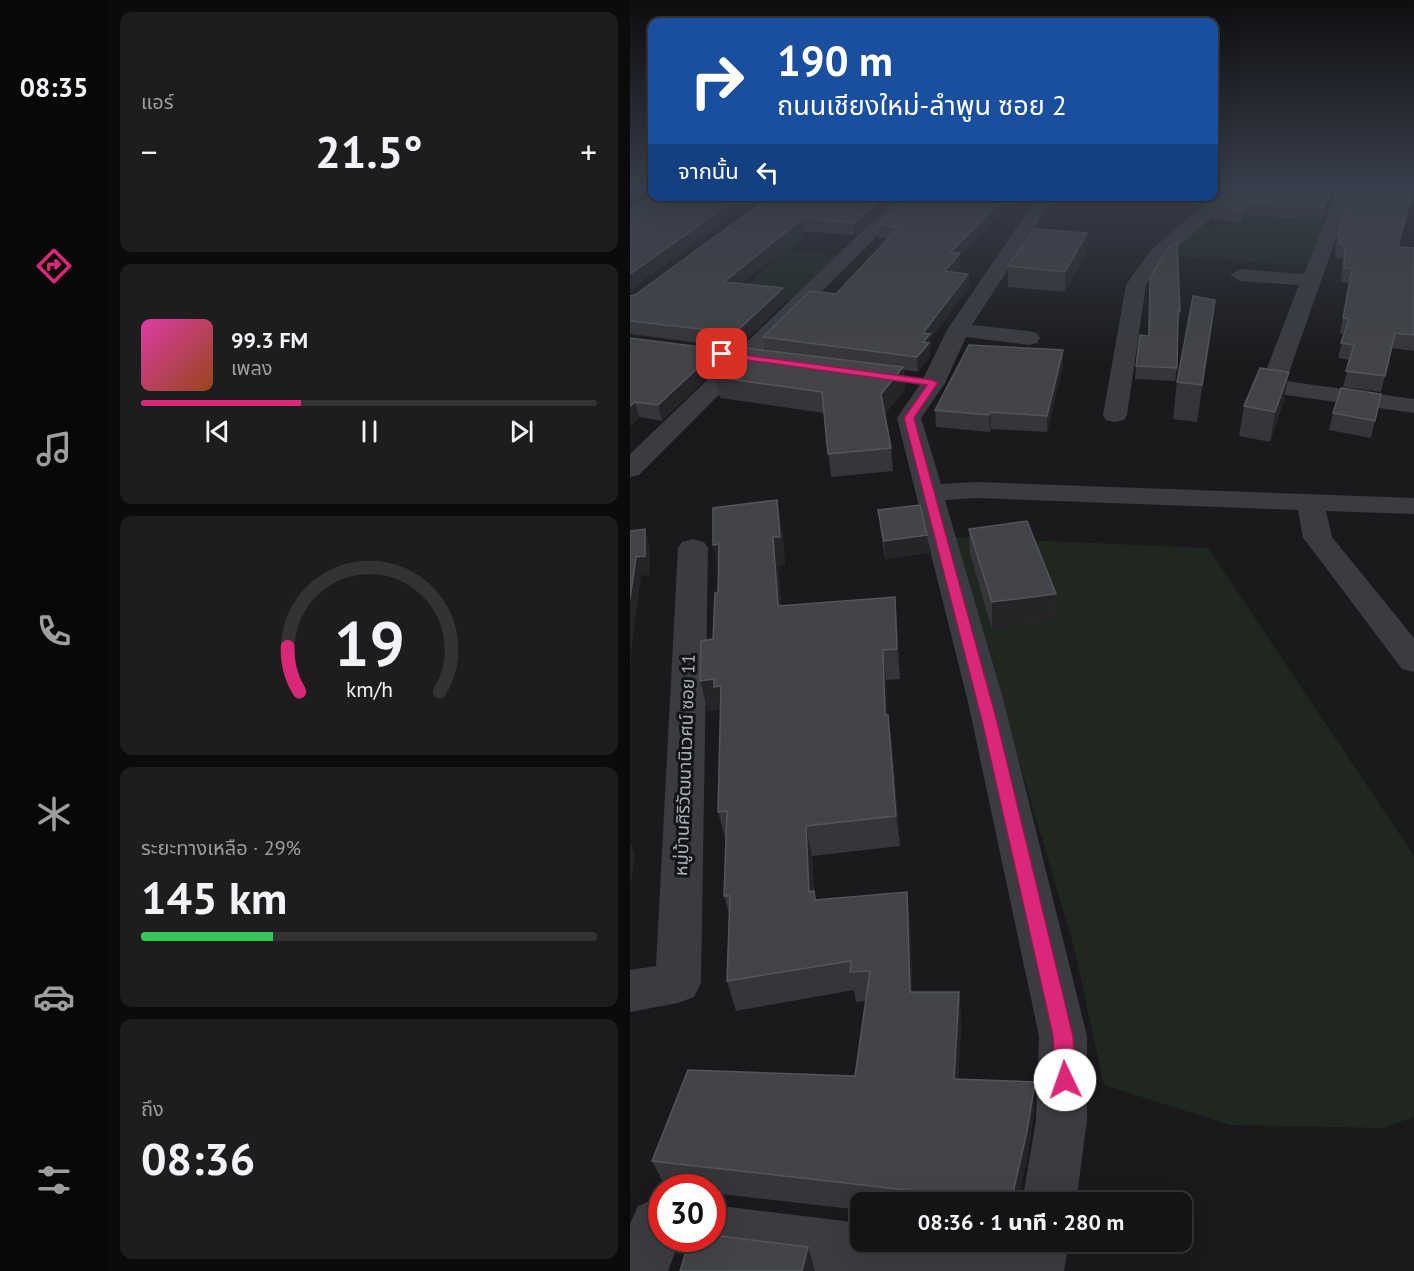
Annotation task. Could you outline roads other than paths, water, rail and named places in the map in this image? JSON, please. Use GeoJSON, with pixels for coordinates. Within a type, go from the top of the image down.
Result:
{"type":"FeatureCollection","features":[{"type":"Feature","properties":{"kind":"street"},"geometry":{"type":"LineString","coordinates":[[630,469],[862,243]]}},
{"type":"Feature","properties":{"kind":"street"},"geometry":{"type":"LineString","coordinates":[[1016,243],[921,381],[909,418],[986,702],[1063,1036],[1065,1080],[1057,1163],[1051,1192]]}},
{"type":"Feature","properties":{"kind":"street"},"geometry":{"type":"LineString","coordinates":[[1115,415],[1136,285],[1158,254],[1171,243]]}},
{"type":"Feature","properties":{"kind":"street"},"geometry":{"type":"LineString","coordinates":[[1325,243],[1272,386],[1414,406]]}},
{"type":"Feature","properties":{"kind":"street"},"geometry":{"type":"LineString","coordinates":[[1240,275],[1311,280]]}},
{"type":"Feature","properties":{"kind":"street"},"geometry":{"type":"LineString","coordinates":[[958,330],[1029,338]]}},
{"type":"Feature","properties":{"kind":"street"},"geometry":{"type":"LineString","coordinates":[[931,493],[976,490],[1414,506]]}},
{"type":"Feature","properties":{"kind":"street"},"geometry":{"type":"LineString","coordinates":[[1310,502],[1318,538],[1414,661]]}},
{"type":"Feature","properties":{"kind":"street","name":"หมู่บ้านศิริวัฒนานิเวศน์ ซอย 11"},"geometry":{"type":"LineString","coordinates":[[630,991],[678,983],[693,548]]}},
{"type":"Feature","properties":{"kind":"street"},"geometry":{"type":"LineString","coordinates":[[726,1234],[1024,1271]]}},
{"type":"Feature","properties":{"kind":"street"},"geometry":{"type":"LineString","coordinates":[[640,1271],[648,1249]]}},
{"type":"Feature","properties":{"kind":"street"},"geometry":{"type":"LineString","coordinates":[[1036,1271],[1039,1252]]}}]}
